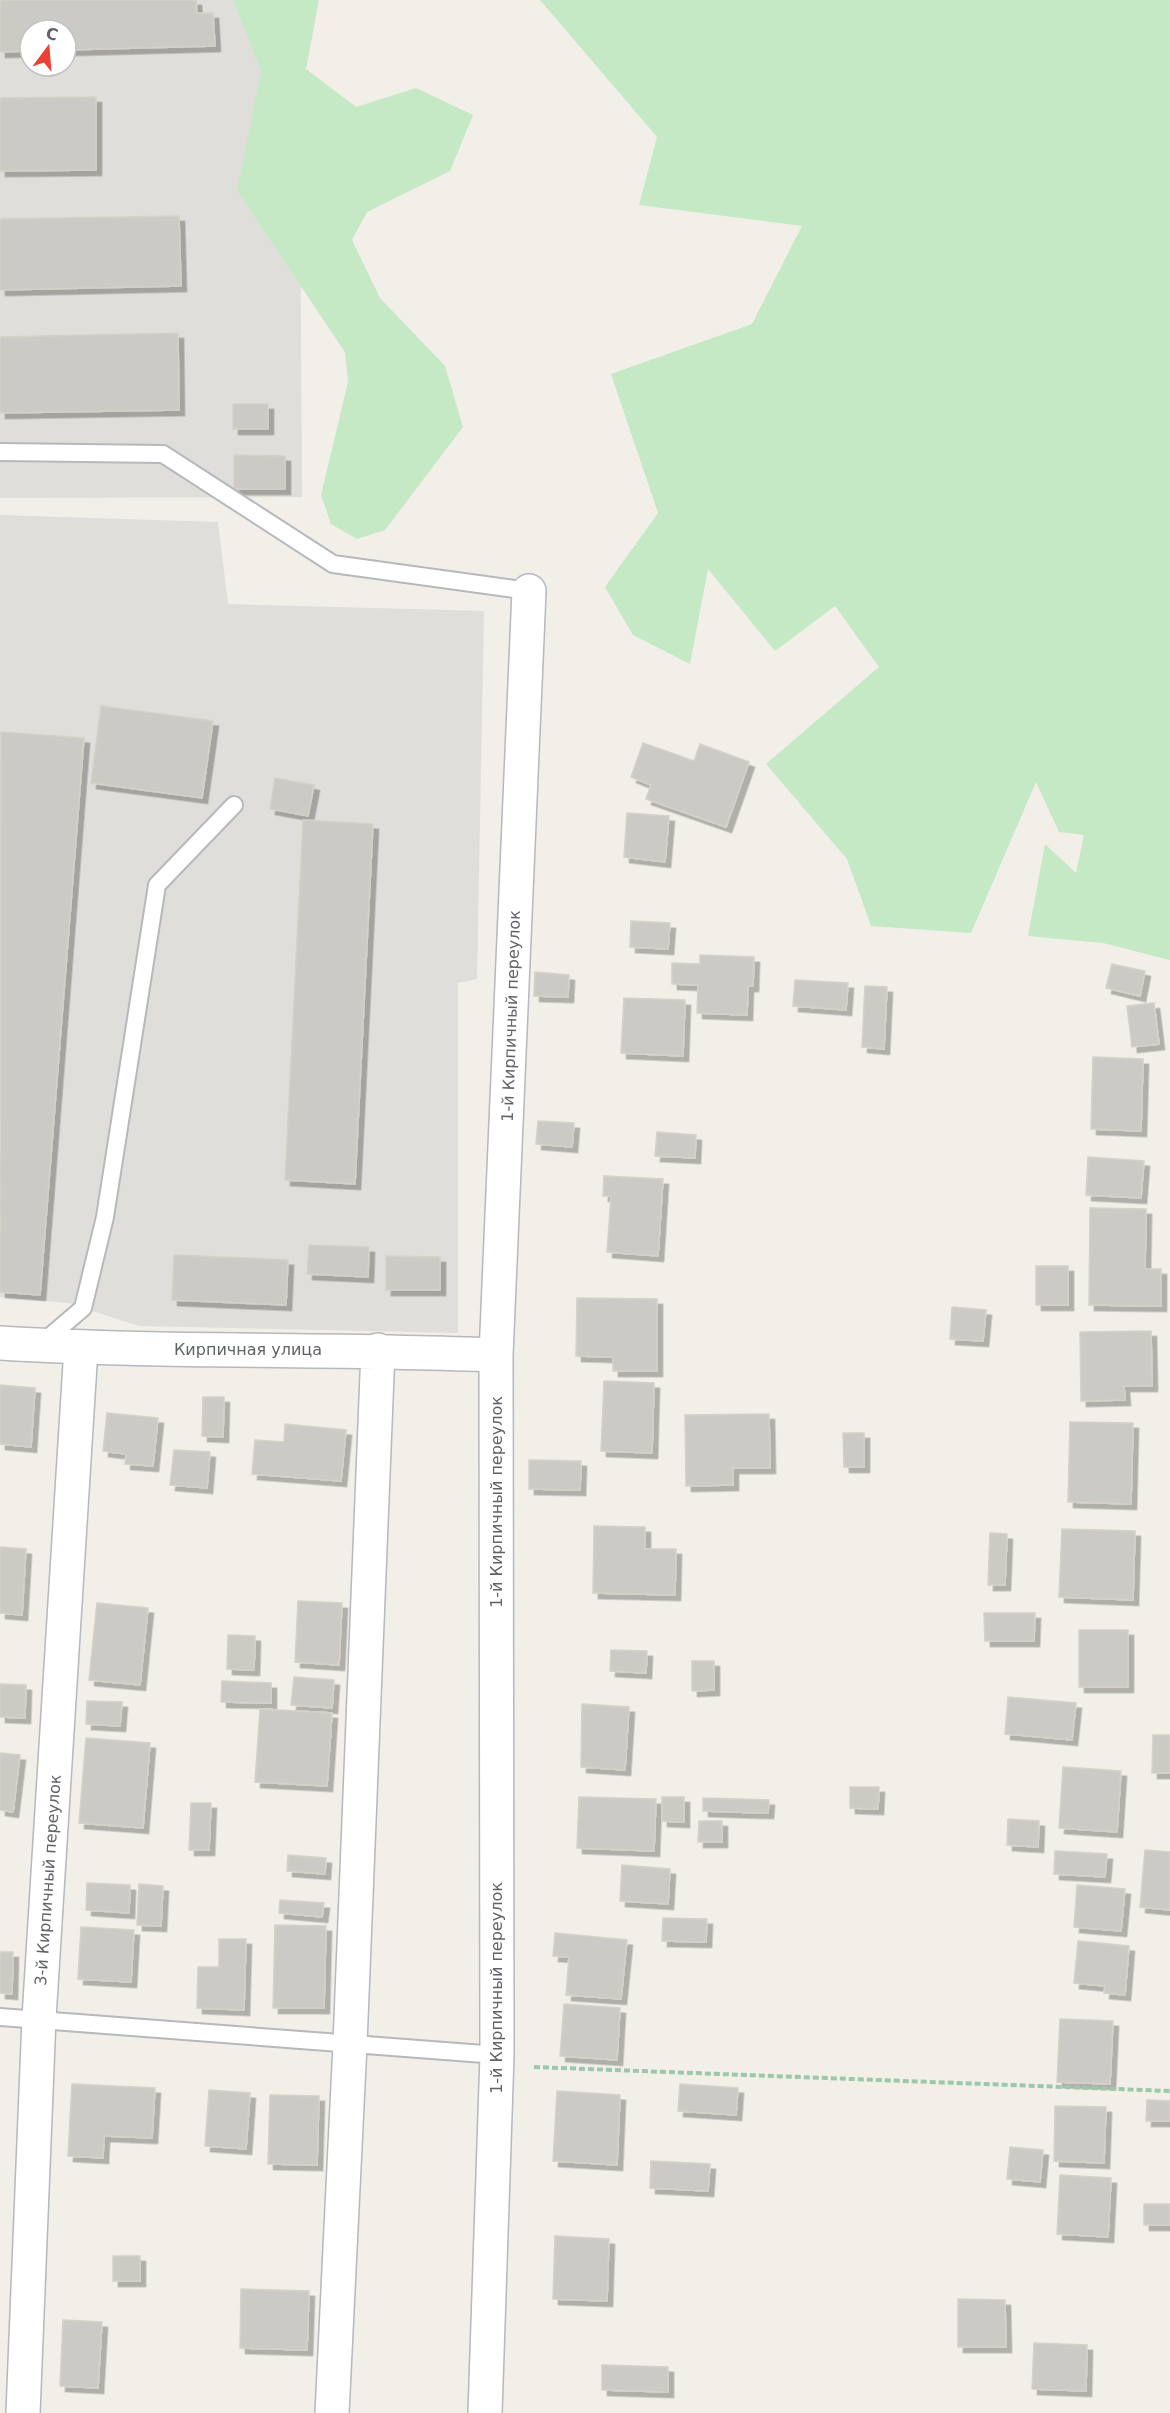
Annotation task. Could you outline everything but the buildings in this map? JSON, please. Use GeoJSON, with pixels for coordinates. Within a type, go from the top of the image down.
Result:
{"type":"FeatureCollection","features":[{"type":"Feature","properties":{"kind":"street","name":"1-й Кирпичный переулок"},"geometry":{"type":"LineString","coordinates":[[485,2413],[497,2055],[496,1355],[529,591]]}},
{"type":"Feature","properties":{"kind":"street","name":"Кирпичная улица"},"geometry":{"type":"LineString","coordinates":[[0,1343],[81,1348],[378,1350],[496,1355]]}},
{"type":"Feature","properties":{"kind":"street","name":"3-й Кирпичный переулок"},"geometry":{"type":"LineString","coordinates":[[23,2413],[39,2018],[81,1348]]}},
{"type":"Feature","properties":{"kind":"street"},"geometry":{"type":"LineString","coordinates":[[332,2413],[350,2044],[378,1350]]}},
{"type":"Feature","properties":{"kind":"lane"},"geometry":{"type":"LineString","coordinates":[[0,452],[163,454],[333,564],[529,591]]}},
{"type":"Feature","properties":{"kind":"lane"},"geometry":{"type":"LineString","coordinates":[[39,1346],[83,1308],[105,1217],[157,885],[234,805]]}},
{"type":"Feature","properties":{"kind":"lane"},"geometry":{"type":"LineString","coordinates":[[0,2017],[39,2018],[497,2055]]}},
{"type":"Feature","properties":{"kind":"path"},"geometry":{"type":"LineString","coordinates":[[497,2055],[528,2067],[1170,2091]]}},
{"type":"Feature","properties":{"kind":"shaded area"},"geometry":{"type":"Polygon","coordinates":[[[0,0],[299,0],[302,497],[0,498],[0,0]]]}},
{"type":"Feature","properties":{"kind":"shaded area"},"geometry":{"type":"Polygon","coordinates":[[[0,515],[218,522],[228,604],[484,611],[477,979],[458,983],[458,1333],[139,1326],[68,1303],[0,1297],[0,515]]]}},
{"type":"Feature","properties":{"kind":"green space"},"geometry":{"type":"Polygon","coordinates":[[[233,0],[319,0],[306,69],[356,107],[416,88],[473,115],[450,171],[367,212],[352,240],[380,298],[445,366],[463,427],[385,530],[357,539],[331,524],[321,495],[348,382],[345,352],[237,191],[261,71],[233,0]]]}},
{"type":"Feature","properties":{"kind":"green space"},"geometry":{"type":"Polygon","coordinates":[[[540,0],[1170,0],[1170,960],[1103,943],[1028,936],[1045,844],[1076,873],[1084,835],[1059,832],[1036,782],[971,933],[871,926],[847,859],[766,764],[879,667],[835,606],[775,651],[708,569],[690,664],[633,635],[605,587],[658,513],[611,374],[752,324],[802,226],[639,205],[657,137],[540,0]]]}}]}
